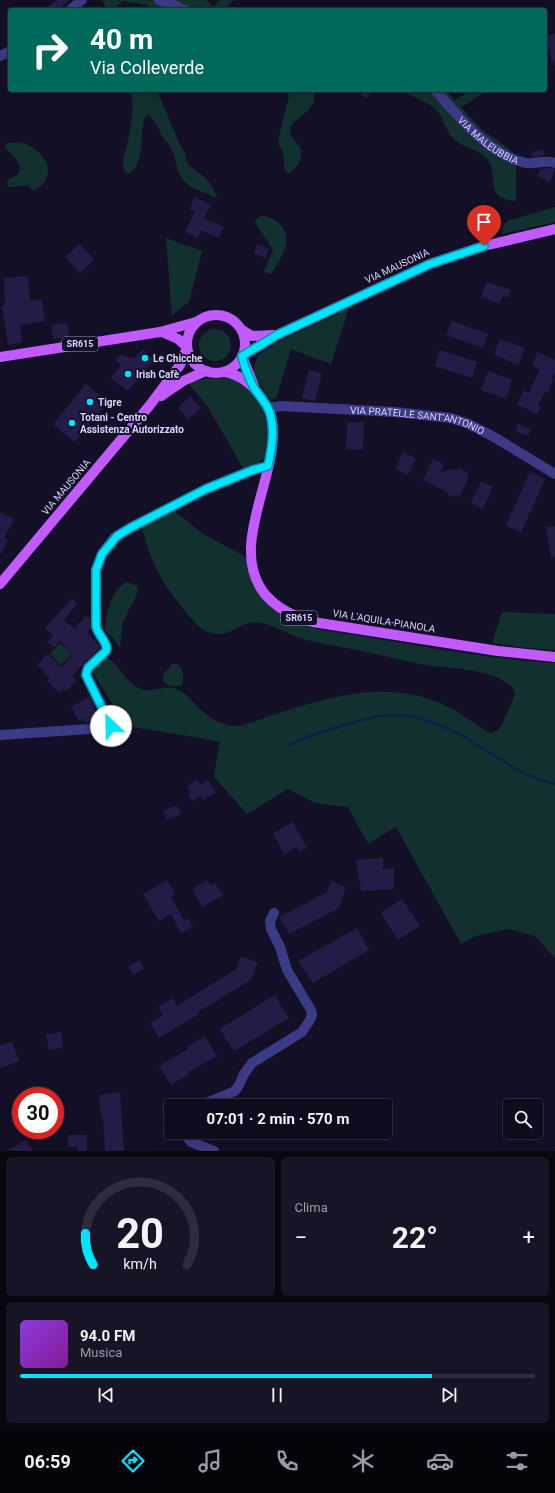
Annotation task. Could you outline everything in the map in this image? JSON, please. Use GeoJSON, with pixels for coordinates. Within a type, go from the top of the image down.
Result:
{"type":"FeatureCollection","features":[{"type":"Feature","properties":{"kind":"main road","name":"VIA MAUSONIA"},"geometry":{"type":"LineString","coordinates":[[242,356],[277,335],[430,264],[491,244],[555,229]]}},
{"type":"Feature","properties":{"kind":"main road"},"geometry":{"type":"LineString","coordinates":[[210,315],[221,315],[233,320],[242,330],[245,343],[242,356],[236,365],[225,372],[214,373],[206,371],[198,367],[192,361],[187,347],[188,334],[196,322],[202,318],[210,315]]}},
{"type":"Feature","properties":{"kind":"main road","name":"SR615"},"geometry":{"type":"LineString","coordinates":[[0,357],[160,332],[196,322]]}},
{"type":"Feature","properties":{"kind":"main road","name":"VIA MAUSONIA"},"geometry":{"type":"LineString","coordinates":[[242,330],[252,336],[277,335]]}},
{"type":"Feature","properties":{"kind":"main road"},"geometry":{"type":"LineString","coordinates":[[160,332],[169,334],[178,339],[187,347]]}},
{"type":"Feature","properties":{"kind":"main road","name":"VIA MAUSONIA"},"geometry":{"type":"LineString","coordinates":[[0,584],[150,405],[180,365],[187,347]]}},
{"type":"Feature","properties":{"kind":"main road","name":"VIA L'AQUILA-PIANOLA"},"geometry":{"type":"LineString","coordinates":[[242,356],[255,388],[268,408],[271,416],[272,430],[268,466],[253,533],[251,561],[258,584],[278,607],[296,617],[313,622],[498,651],[555,657]]}},
{"type":"Feature","properties":{"kind":"main road","name":"VIA MAUSONIA"},"geometry":{"type":"LineString","coordinates":[[150,405],[178,384],[192,376],[206,371]]}},
{"type":"Feature","properties":{"kind":"main road","name":"VIA L'AQUILA-PIANOLA"},"geometry":{"type":"LineString","coordinates":[[225,372],[242,378],[255,388]]}},
{"type":"Feature","properties":{"kind":"street"},"geometry":{"type":"LineString","coordinates":[[72,8],[82,0]]}},
{"type":"Feature","properties":{"kind":"street"},"geometry":{"type":"LineString","coordinates":[[158,0],[169,2],[181,8]]}},
{"type":"Feature","properties":{"kind":"street","name":"VIA MALEUBBIA"},"geometry":{"type":"LineString","coordinates":[[437,92],[474,132],[506,156],[527,164],[543,161],[555,163]]}},
{"type":"Feature","properties":{"kind":"street","name":"VIA PRATELLE SANT'ANTONIO"},"geometry":{"type":"LineString","coordinates":[[268,408],[278,406],[395,412],[451,418],[469,424],[494,437],[555,474]]}},
{"type":"Feature","properties":{"kind":"street"},"geometry":{"type":"LineString","coordinates":[[0,735],[90,729],[111,726],[86,675],[87,669],[106,651],[107,648],[106,644],[98,633],[96,626],[95,574],[102,554],[114,538],[130,528],[211,487],[253,470],[268,466]]}},
{"type":"Feature","properties":{"kind":"street"},"geometry":{"type":"LineString","coordinates":[[216,1099],[235,1091],[244,1074],[252,1064],[302,1032],[307,1026],[312,1015],[310,1007],[287,970],[280,948],[271,929],[270,921],[274,913]]}},
{"type":"Feature","properties":{"kind":"street"},"geometry":{"type":"LineString","coordinates":[[189,1139],[192,1142],[214,1151]]}},
{"type":"Feature","properties":{"kind":"green space"},"geometry":{"type":"Polygon","coordinates":[[[103,0],[206,0],[214,7],[219,0],[234,0],[225,8],[151,8],[147,5],[124,1],[114,8],[107,8],[103,3],[103,0]]]}},
{"type":"Feature","properties":{"kind":"green space"},"geometry":{"type":"Polygon","coordinates":[[[130,92],[158,92],[189,165],[207,180],[213,188],[217,198],[190,187],[183,180],[169,144],[164,139],[149,115],[144,119],[138,162],[130,173],[125,172],[123,160],[132,116],[130,92]]]}},
{"type":"Feature","properties":{"kind":"green space"},"geometry":{"type":"Polygon","coordinates":[[[287,92],[314,92],[314,102],[312,106],[291,126],[291,136],[300,148],[301,156],[295,169],[289,173],[285,171],[284,155],[278,145],[289,96],[287,92]]]}},
{"type":"Feature","properties":{"kind":"green space"},"geometry":{"type":"Polygon","coordinates":[[[406,92],[448,92],[455,100],[469,92],[486,92],[461,107],[481,129],[513,153],[516,169],[516,201],[499,196],[494,186],[491,166],[485,156],[453,139],[439,113],[435,109],[427,103],[407,94],[406,92]]]}},
{"type":"Feature","properties":{"kind":"green space"},"geometry":{"type":"Polygon","coordinates":[[[19,142],[36,150],[46,163],[48,170],[47,177],[42,185],[34,191],[27,185],[8,187],[6,182],[20,172],[20,168],[17,160],[5,147],[7,143],[19,142]]]}},
{"type":"Feature","properties":{"kind":"green space"},"geometry":{"type":"Polygon","coordinates":[[[555,207],[555,222],[502,234],[503,227],[507,221],[555,207]]]}},
{"type":"Feature","properties":{"kind":"green space"},"geometry":{"type":"Polygon","coordinates":[[[261,216],[276,221],[286,233],[286,247],[271,274],[264,272],[273,250],[254,221],[261,216]]]}},
{"type":"Feature","properties":{"kind":"green space"},"geometry":{"type":"Polygon","coordinates":[[[166,238],[202,251],[189,302],[172,315],[166,238]]]}},
{"type":"Feature","properties":{"kind":"green space"},"geometry":{"type":"Polygon","coordinates":[[[349,308],[331,364],[291,349],[276,398],[271,400],[254,375],[254,365],[259,355],[267,348],[282,340],[349,308]]]}},
{"type":"Feature","properties":{"kind":"green space"},"geometry":{"type":"Polygon","coordinates":[[[212,329],[218,329],[228,336],[231,345],[230,351],[224,358],[218,361],[212,361],[202,354],[199,348],[199,342],[206,332],[212,329]]]}},
{"type":"Feature","properties":{"kind":"green space"},"geometry":{"type":"Polygon","coordinates":[[[228,378],[241,383],[252,392],[258,400],[265,415],[267,439],[265,457],[259,463],[244,470],[208,407],[188,383],[204,379],[228,378]]]}},
{"type":"Feature","properties":{"kind":"green space"},"geometry":{"type":"Polygon","coordinates":[[[172,509],[202,533],[246,557],[253,583],[262,598],[275,611],[293,621],[314,628],[438,649],[508,659],[555,663],[555,958],[535,936],[508,929],[476,936],[461,944],[396,827],[368,844],[348,807],[315,803],[288,789],[247,814],[214,777],[219,744],[221,743],[206,739],[126,726],[92,671],[107,657],[129,681],[137,687],[147,690],[169,687],[174,688],[186,694],[205,714],[211,718],[224,724],[237,726],[290,709],[338,696],[387,692],[411,694],[435,701],[456,711],[491,733],[498,730],[502,724],[515,695],[511,687],[503,680],[492,675],[465,669],[431,666],[310,641],[261,623],[253,622],[228,633],[221,634],[213,634],[204,630],[196,624],[176,600],[157,571],[141,525],[172,509]]]}},
{"type":"Feature","properties":{"kind":"green space"},"geometry":{"type":"Polygon","coordinates":[[[127,582],[137,586],[138,592],[123,622],[120,648],[113,638],[105,631],[105,625],[113,596],[122,585],[127,582]]]}},
{"type":"Feature","properties":{"kind":"green space"},"geometry":{"type":"Polygon","coordinates":[[[502,612],[555,614],[555,650],[492,643],[502,612]]]}},
{"type":"Feature","properties":{"kind":"green space"},"geometry":{"type":"Polygon","coordinates":[[[60,643],[72,654],[61,665],[50,654],[60,643]]]}},
{"type":"Feature","properties":{"kind":"green space"},"geometry":{"type":"Polygon","coordinates":[[[172,664],[178,664],[182,671],[182,685],[171,686],[163,681],[163,675],[172,664]]]}},
{"type":"Feature","properties":{"kind":"building"},"geometry":{"type":"Polygon","coordinates":[[[57,0],[70,0],[60,8],[47,8],[57,0]]]}},
{"type":"Feature","properties":{"kind":"building"},"geometry":{"type":"Polygon","coordinates":[[[555,33],[555,66],[547,47],[547,35],[555,33]]]}},
{"type":"Feature","properties":{"kind":"building"},"geometry":{"type":"Polygon","coordinates":[[[360,92],[374,92],[365,99],[360,92]]]}},
{"type":"Feature","properties":{"kind":"building"},"geometry":{"type":"Polygon","coordinates":[[[543,149],[545,155],[533,157],[531,153],[543,149]]]}},
{"type":"Feature","properties":{"kind":"building"},"geometry":{"type":"Polygon","coordinates":[[[541,169],[555,169],[550,182],[537,176],[541,169]]]}},
{"type":"Feature","properties":{"kind":"building"},"geometry":{"type":"Polygon","coordinates":[[[195,197],[211,205],[204,218],[224,227],[219,238],[201,230],[198,238],[185,232],[195,212],[189,209],[195,197]]]}},
{"type":"Feature","properties":{"kind":"building"},"geometry":{"type":"Polygon","coordinates":[[[80,244],[94,259],[80,273],[65,257],[80,244]]]}},
{"type":"Feature","properties":{"kind":"building"},"geometry":{"type":"Polygon","coordinates":[[[257,244],[269,249],[265,258],[254,253],[257,244]]]}},
{"type":"Feature","properties":{"kind":"building"},"geometry":{"type":"Polygon","coordinates":[[[28,276],[30,301],[42,299],[45,321],[20,325],[22,342],[8,345],[2,306],[5,305],[4,278],[28,276]]]}},
{"type":"Feature","properties":{"kind":"building"},"geometry":{"type":"Polygon","coordinates":[[[487,282],[511,290],[508,298],[503,296],[499,304],[481,297],[487,282]]]}},
{"type":"Feature","properties":{"kind":"building"},"geometry":{"type":"Polygon","coordinates":[[[452,321],[488,334],[483,348],[446,335],[452,321]]]}},
{"type":"Feature","properties":{"kind":"building"},"geometry":{"type":"Polygon","coordinates":[[[67,323],[69,336],[53,339],[51,325],[67,323]]]}},
{"type":"Feature","properties":{"kind":"building"},"geometry":{"type":"Polygon","coordinates":[[[500,339],[525,348],[518,365],[494,355],[500,339]]]}},
{"type":"Feature","properties":{"kind":"building","name":"Irish Cafè"},"geometry":{"type":"Polygon","coordinates":[[[143,349],[154,360],[128,391],[111,378],[121,365],[115,360],[120,355],[134,358],[143,349]]]}},
{"type":"Feature","properties":{"kind":"building"},"geometry":{"type":"Polygon","coordinates":[[[440,350],[477,362],[472,378],[435,366],[440,350]]]}},
{"type":"Feature","properties":{"kind":"building"},"geometry":{"type":"Polygon","coordinates":[[[537,352],[555,360],[555,371],[548,393],[545,392],[538,406],[541,407],[537,414],[517,404],[524,390],[529,393],[540,369],[532,365],[537,352]]]}},
{"type":"Feature","properties":{"kind":"building"},"geometry":{"type":"Polygon","coordinates":[[[309,370],[322,373],[315,401],[302,398],[309,370]]]}},
{"type":"Feature","properties":{"kind":"building"},"geometry":{"type":"Polygon","coordinates":[[[488,371],[512,380],[506,399],[481,390],[488,371]]]}},
{"type":"Feature","properties":{"kind":"building"},"geometry":{"type":"Polygon","coordinates":[[[86,384],[108,402],[75,442],[53,424],[86,384]]]}},
{"type":"Feature","properties":{"kind":"building"},"geometry":{"type":"Polygon","coordinates":[[[190,396],[201,408],[188,419],[178,408],[190,396]]]}},
{"type":"Feature","properties":{"kind":"building"},"geometry":{"type":"Polygon","coordinates":[[[347,422],[364,422],[363,450],[346,449],[347,422]]]}},
{"type":"Feature","properties":{"kind":"building"},"geometry":{"type":"Polygon","coordinates":[[[518,424],[531,429],[528,436],[515,431],[518,424]]]}},
{"type":"Feature","properties":{"kind":"building"},"geometry":{"type":"Polygon","coordinates":[[[403,452],[416,458],[408,475],[395,469],[403,452]]]}},
{"type":"Feature","properties":{"kind":"building"},"geometry":{"type":"Polygon","coordinates":[[[433,459],[444,464],[440,472],[460,468],[468,474],[468,479],[460,496],[458,495],[457,497],[454,495],[453,497],[445,491],[423,480],[433,459]]]}},
{"type":"Feature","properties":{"kind":"building"},"geometry":{"type":"Polygon","coordinates":[[[530,472],[545,479],[521,533],[506,525],[530,472]]]}},
{"type":"Feature","properties":{"kind":"building"},"geometry":{"type":"Polygon","coordinates":[[[481,481],[493,486],[483,509],[471,503],[481,481]]]}},
{"type":"Feature","properties":{"kind":"building"},"geometry":{"type":"Polygon","coordinates":[[[0,512],[14,519],[4,538],[8,540],[0,555],[0,512]]]}},
{"type":"Feature","properties":{"kind":"building"},"geometry":{"type":"Polygon","coordinates":[[[555,526],[555,557],[551,557],[546,527],[555,526]]]}},
{"type":"Feature","properties":{"kind":"building"},"geometry":{"type":"Polygon","coordinates":[[[72,599],[77,604],[64,620],[74,629],[86,616],[90,619],[90,629],[87,633],[100,648],[72,677],[76,680],[66,691],[63,689],[59,693],[47,681],[50,678],[37,665],[47,654],[62,667],[73,654],[60,641],[54,648],[47,642],[53,635],[45,628],[72,599]]]}},
{"type":"Feature","properties":{"kind":"building"},"geometry":{"type":"Polygon","coordinates":[[[89,697],[99,717],[86,723],[83,718],[79,721],[71,707],[89,697]]]}},
{"type":"Feature","properties":{"kind":"building"},"geometry":{"type":"Polygon","coordinates":[[[198,779],[200,784],[208,780],[216,793],[203,800],[201,796],[192,801],[188,794],[191,792],[187,786],[198,779]]]}},
{"type":"Feature","properties":{"kind":"building"},"geometry":{"type":"Polygon","coordinates":[[[177,805],[181,814],[167,820],[163,811],[177,805]]]}},
{"type":"Feature","properties":{"kind":"building"},"geometry":{"type":"Polygon","coordinates":[[[293,822],[307,848],[300,852],[297,847],[284,854],[273,833],[293,822]]]}},
{"type":"Feature","properties":{"kind":"building"},"geometry":{"type":"Polygon","coordinates":[[[383,858],[383,869],[394,868],[394,889],[361,891],[356,860],[383,858]]]}},
{"type":"Feature","properties":{"kind":"building"},"geometry":{"type":"Polygon","coordinates":[[[167,880],[175,894],[171,897],[184,920],[188,918],[193,927],[181,933],[171,914],[159,921],[143,894],[167,880]]]}},
{"type":"Feature","properties":{"kind":"building"},"geometry":{"type":"Polygon","coordinates":[[[207,880],[210,885],[215,882],[223,895],[202,907],[192,889],[207,880]]]}},
{"type":"Feature","properties":{"kind":"building"},"geometry":{"type":"Polygon","coordinates":[[[331,881],[346,888],[339,908],[289,934],[279,917],[327,892],[331,881]]]}},
{"type":"Feature","properties":{"kind":"building"},"geometry":{"type":"Polygon","coordinates":[[[402,899],[420,926],[398,940],[381,913],[402,899]]]}},
{"type":"Feature","properties":{"kind":"building"},"geometry":{"type":"Polygon","coordinates":[[[357,928],[369,950],[313,983],[298,961],[357,928]]]}},
{"type":"Feature","properties":{"kind":"building"},"geometry":{"type":"Polygon","coordinates":[[[241,956],[258,963],[251,980],[159,1038],[150,1023],[163,1015],[158,1007],[172,998],[177,1006],[236,969],[241,956]]]}},
{"type":"Feature","properties":{"kind":"building"},"geometry":{"type":"Polygon","coordinates":[[[140,960],[144,969],[133,975],[129,966],[140,960]]]}},
{"type":"Feature","properties":{"kind":"building"},"geometry":{"type":"Polygon","coordinates":[[[275,995],[289,1018],[234,1051],[219,1029],[275,995]]]}},
{"type":"Feature","properties":{"kind":"building"},"geometry":{"type":"Polygon","coordinates":[[[61,1032],[63,1048],[49,1050],[46,1035],[61,1032]]]}},
{"type":"Feature","properties":{"kind":"building"},"geometry":{"type":"Polygon","coordinates":[[[205,1036],[217,1056],[188,1072],[189,1074],[171,1085],[159,1066],[188,1049],[187,1047],[205,1036]]]}},
{"type":"Feature","properties":{"kind":"building"},"geometry":{"type":"Polygon","coordinates":[[[12,1042],[19,1061],[0,1068],[0,1046],[12,1042]]]}},
{"type":"Feature","properties":{"kind":"building"},"geometry":{"type":"Polygon","coordinates":[[[120,1092],[124,1151],[105,1151],[103,1117],[101,1117],[99,1095],[120,1092]]]}},
{"type":"Feature","properties":{"kind":"building"},"geometry":{"type":"Polygon","coordinates":[[[68,1135],[87,1135],[87,1151],[78,1151],[78,1147],[68,1147],[68,1135]]]}},
{"type":"Feature","properties":{"kind":"building"},"geometry":{"type":"Polygon","coordinates":[[[26,1140],[33,1151],[7,1151],[26,1140]]]}},
{"type":"Feature","properties":{"kind":"waterway"},"geometry":{"type":"LineString","coordinates":[[288,746],[313,735],[364,719],[380,716],[402,715],[435,723],[466,738],[520,771],[543,781],[555,784]]}},
{"type":"Feature","properties":{"kind":"place","name":"Le Chicche"},"geometry":{"type":"Point","coordinates":[145,358]}},
{"type":"Feature","properties":{"kind":"place","name":"Irish Cafè"},"geometry":{"type":"Point","coordinates":[128,374]}},
{"type":"Feature","properties":{"kind":"place","name":"Tigre"},"geometry":{"type":"Point","coordinates":[90,402]}},
{"type":"Feature","properties":{"kind":"place","name":"Totani - Centro Assistenza Autorizzato"},"geometry":{"type":"Point","coordinates":[72,423]}},
{"type":"Feature","properties":{"kind":"route"},"geometry":{"type":"LineString","coordinates":[[111,726],[107,715],[86,675],[87,669],[106,651],[107,648],[106,644],[100,637],[96,626],[95,576],[98,562],[110,543],[126,530],[206,489],[253,470],[268,466],[272,437],[271,416],[266,404],[255,388],[242,356],[277,335],[430,264],[484,246]]}}]}
